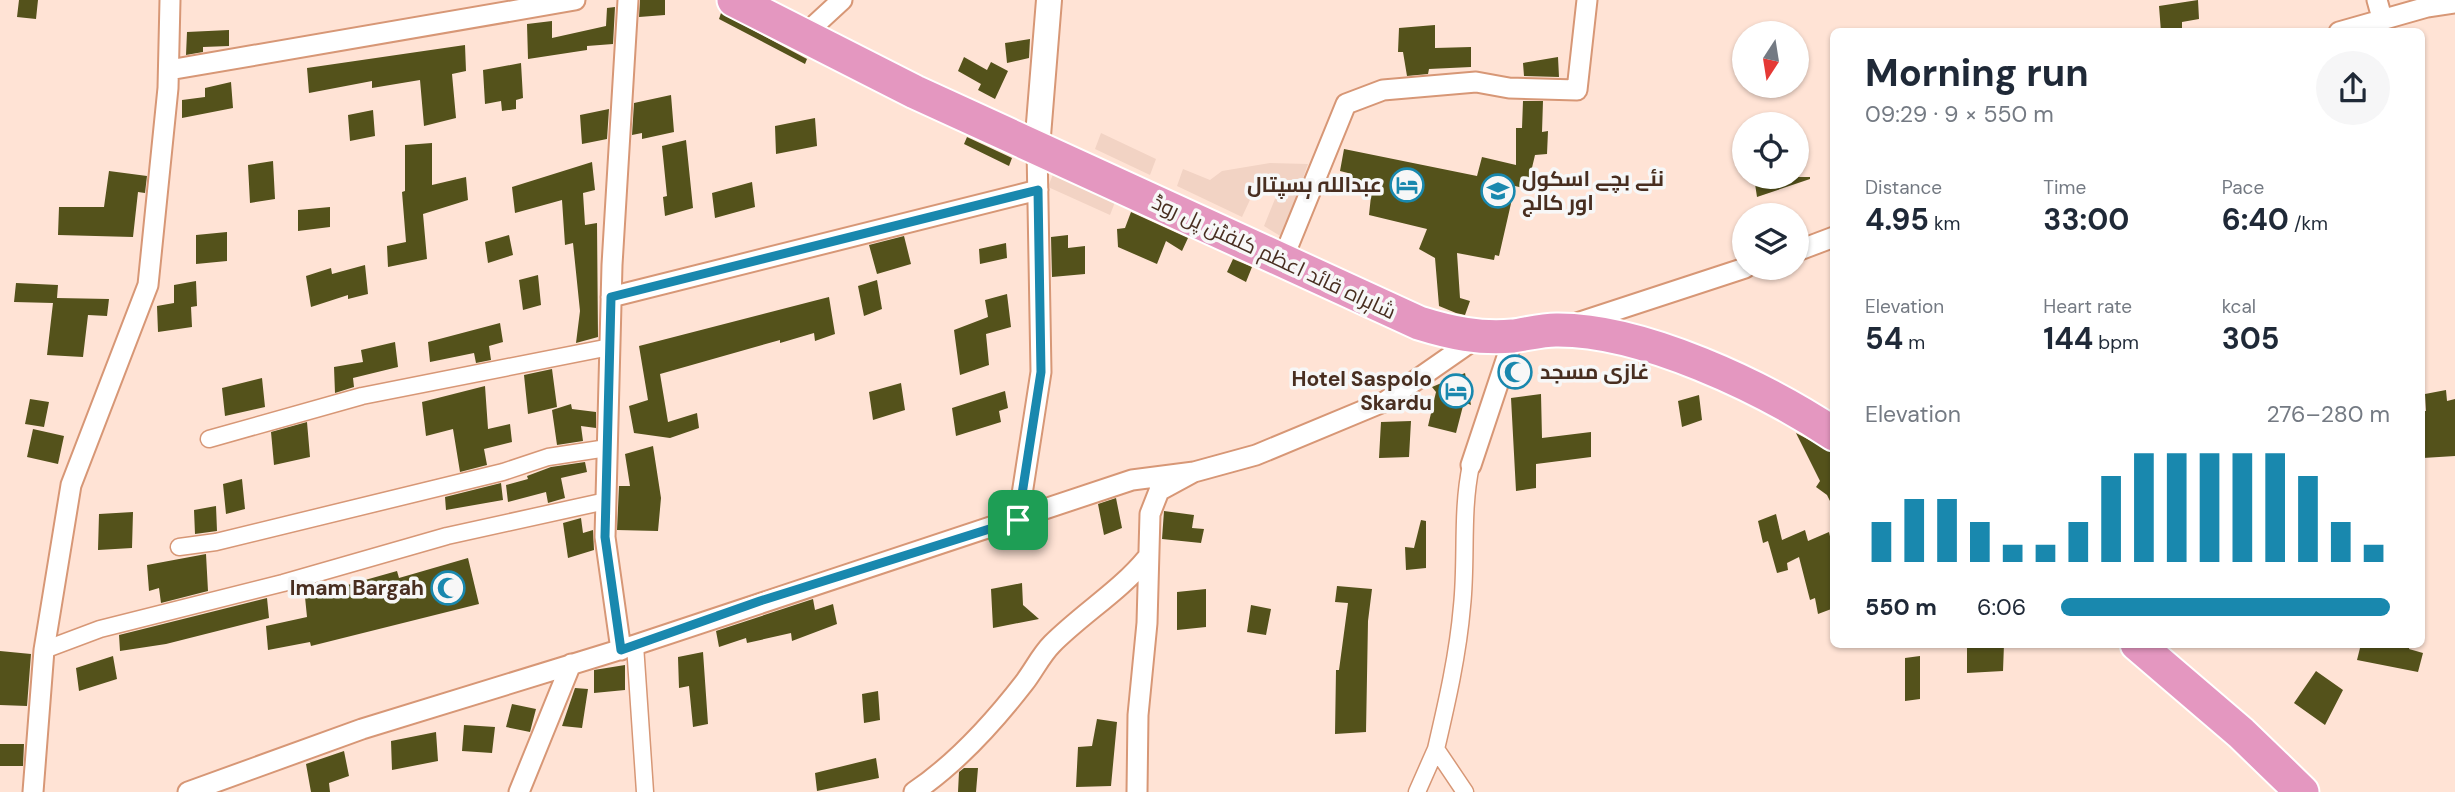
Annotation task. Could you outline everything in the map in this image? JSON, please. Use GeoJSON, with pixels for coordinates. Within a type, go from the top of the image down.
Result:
{"type":"FeatureCollection","features":[{"type":"Feature","properties":{"kind":"highway","name":"شاہراہ قائد اعظم کلفٹن پل روڈ"},"geometry":{"type":"LineString","coordinates":[[734,0],[915,92],[1419,323],[1478,337],[1514,336],[1556,330],[1618,338],[1697,364],[1758,391],[1830,432]]}},
{"type":"Feature","properties":{"kind":"highway"},"geometry":{"type":"LineString","coordinates":[[2142,648],[2241,733],[2302,792]]}},
{"type":"Feature","properties":{"kind":"street"},"geometry":{"type":"LineString","coordinates":[[33,792],[44,650],[71,485],[148,285],[169,70],[170,0]]}},
{"type":"Feature","properties":{"kind":"street"},"geometry":{"type":"LineString","coordinates":[[169,70],[575,0]]}},
{"type":"Feature","properties":{"kind":"street"},"geometry":{"type":"LineString","coordinates":[[628,0],[611,297],[605,537],[628,647],[645,792]]}},
{"type":"Feature","properties":{"kind":"street"},"geometry":{"type":"LineString","coordinates":[[804,35],[842,0]]}},
{"type":"Feature","properties":{"kind":"street"},"geometry":{"type":"LineString","coordinates":[[1018,520],[1041,372],[1037,148],[1049,0]]}},
{"type":"Feature","properties":{"kind":"street"},"geometry":{"type":"LineString","coordinates":[[1282,261],[1346,104],[1383,89],[1476,82],[1509,88],[1577,90],[1587,0]]}},
{"type":"Feature","properties":{"kind":"street"},"geometry":{"type":"LineString","coordinates":[[2346,28],[2380,9],[2455,3]]}},
{"type":"Feature","properties":{"kind":"street"},"geometry":{"type":"LineString","coordinates":[[611,297],[1038,190]]}},
{"type":"Feature","properties":{"kind":"street"},"geometry":{"type":"LineString","coordinates":[[1809,246],[1830,239]]}},
{"type":"Feature","properties":{"kind":"street"},"geometry":{"type":"LineString","coordinates":[[1556,330],[1732,272]]}},
{"type":"Feature","properties":{"kind":"street"},"geometry":{"type":"LineString","coordinates":[[1417,792],[1436,750],[1451,684],[1462,604],[1462,540],[1471,465],[1514,336]]}},
{"type":"Feature","properties":{"kind":"street"},"geometry":{"type":"LineString","coordinates":[[188,792],[362,729],[628,647],[773,597],[1018,520],[1132,480],[1194,472],[1256,455],[1387,401],[1478,337]]}},
{"type":"Feature","properties":{"kind":"street"},"geometry":{"type":"LineString","coordinates":[[209,439],[362,396],[610,347]]}},
{"type":"Feature","properties":{"kind":"street"},"geometry":{"type":"LineString","coordinates":[[179,547],[216,542],[503,472],[548,457],[607,448]]}},
{"type":"Feature","properties":{"kind":"street"},"geometry":{"type":"LineString","coordinates":[[1137,792],[1138,715],[1147,623],[1147,558],[1153,501],[1159,491],[1194,472]]}},
{"type":"Feature","properties":{"kind":"street"},"geometry":{"type":"LineString","coordinates":[[44,650],[100,629],[283,583],[447,536],[606,501]]}},
{"type":"Feature","properties":{"kind":"street"},"geometry":{"type":"LineString","coordinates":[[914,792],[962,752],[1000,713],[1049,647],[1083,613],[1127,582],[1147,558]]}},
{"type":"Feature","properties":{"kind":"street"},"geometry":{"type":"LineString","coordinates":[[519,792],[571,664]]}},
{"type":"Feature","properties":{"kind":"street"},"geometry":{"type":"LineString","coordinates":[[1436,750],[1465,792]]}},
{"type":"Feature","properties":{"kind":"shaded area"},"geometry":{"type":"Polygon","coordinates":[[[1101,133],[1156,159],[1150,175],[1095,149],[1101,133]]]}},
{"type":"Feature","properties":{"kind":"shaded area"},"geometry":{"type":"Polygon","coordinates":[[[1270,163],[1308,164],[1282,237],[1264,226],[1283,179],[1245,184],[1255,189],[1242,217],[1177,186],[1183,169],[1210,180],[1222,171],[1270,163]]]}},
{"type":"Feature","properties":{"kind":"shaded area"},"geometry":{"type":"Polygon","coordinates":[[[1055,169],[1117,197],[1110,215],[1048,187],[1055,169]]]}},
{"type":"Feature","properties":{"kind":"building"},"geometry":{"type":"Polygon","coordinates":[[[19,0],[38,0],[36,19],[17,17],[19,0]]]}},
{"type":"Feature","properties":{"kind":"building"},"geometry":{"type":"Polygon","coordinates":[[[640,0],[665,0],[665,15],[639,17],[640,0]]]}},
{"type":"Feature","properties":{"kind":"building"},"geometry":{"type":"Polygon","coordinates":[[[2198,0],[2199,19],[2182,22],[2182,28],[2161,28],[2159,6],[2198,0]]]}},
{"type":"Feature","properties":{"kind":"building"},"geometry":{"type":"Polygon","coordinates":[[[615,7],[613,44],[587,46],[587,50],[528,59],[527,24],[552,21],[552,38],[606,26],[607,8],[615,7]]]}},
{"type":"Feature","properties":{"kind":"building"},"geometry":{"type":"Polygon","coordinates":[[[721,13],[807,59],[805,64],[719,19],[721,13]]]}},
{"type":"Feature","properties":{"kind":"building"},"geometry":{"type":"Polygon","coordinates":[[[1435,25],[1435,48],[1471,47],[1471,67],[1429,69],[1428,74],[1407,76],[1403,52],[1398,52],[1399,28],[1435,25]]]}},
{"type":"Feature","properties":{"kind":"building"},"geometry":{"type":"Polygon","coordinates":[[[229,30],[229,46],[203,47],[203,52],[186,55],[187,32],[229,30]]]}},
{"type":"Feature","properties":{"kind":"building"},"geometry":{"type":"Polygon","coordinates":[[[1030,39],[1029,58],[1007,63],[1005,43],[1030,39]]]}},
{"type":"Feature","properties":{"kind":"building"},"geometry":{"type":"Polygon","coordinates":[[[465,45],[466,71],[452,74],[456,118],[424,126],[420,80],[372,88],[372,81],[309,93],[307,68],[465,45]]]}},
{"type":"Feature","properties":{"kind":"building"},"geometry":{"type":"Polygon","coordinates":[[[964,57],[987,70],[991,62],[1008,71],[995,99],[978,90],[981,84],[958,71],[964,57]]]}},
{"type":"Feature","properties":{"kind":"building"},"geometry":{"type":"Polygon","coordinates":[[[1558,57],[1559,77],[1524,76],[1523,63],[1558,57]]]}},
{"type":"Feature","properties":{"kind":"building"},"geometry":{"type":"Polygon","coordinates":[[[521,63],[523,98],[516,100],[516,109],[502,111],[501,101],[485,104],[483,70],[521,63]]]}},
{"type":"Feature","properties":{"kind":"building"},"geometry":{"type":"Polygon","coordinates":[[[231,82],[233,108],[182,118],[182,100],[205,97],[205,88],[231,82]]]}},
{"type":"Feature","properties":{"kind":"building"},"geometry":{"type":"Polygon","coordinates":[[[671,95],[674,132],[642,139],[642,133],[632,135],[634,103],[671,95]]]}},
{"type":"Feature","properties":{"kind":"building"},"geometry":{"type":"Polygon","coordinates":[[[1523,101],[1543,101],[1542,132],[1548,131],[1547,154],[1535,155],[1527,189],[1515,186],[1499,256],[1495,255],[1494,260],[1457,253],[1460,298],[1470,301],[1465,315],[1456,313],[1439,306],[1435,258],[1419,249],[1427,229],[1369,215],[1371,196],[1364,188],[1350,183],[1352,174],[1340,171],[1344,149],[1477,176],[1482,157],[1516,165],[1516,128],[1522,128],[1523,101]]]}},
{"type":"Feature","properties":{"kind":"building"},"geometry":{"type":"Polygon","coordinates":[[[609,109],[607,139],[582,144],[580,115],[609,109]]]}},
{"type":"Feature","properties":{"kind":"building"},"geometry":{"type":"Polygon","coordinates":[[[373,110],[375,136],[350,141],[348,115],[373,110]]]}},
{"type":"Feature","properties":{"kind":"building"},"geometry":{"type":"Polygon","coordinates":[[[815,118],[817,146],[776,154],[775,126],[815,118]]]}},
{"type":"Feature","properties":{"kind":"building"},"geometry":{"type":"Polygon","coordinates":[[[967,137],[1012,158],[1009,166],[964,144],[967,137]]]}},
{"type":"Feature","properties":{"kind":"building"},"geometry":{"type":"Polygon","coordinates":[[[686,140],[693,208],[665,216],[663,197],[667,196],[662,146],[686,140]]]}},
{"type":"Feature","properties":{"kind":"building"},"geometry":{"type":"Polygon","coordinates":[[[432,143],[432,185],[466,177],[468,200],[423,214],[427,259],[388,267],[387,246],[406,242],[402,192],[405,191],[405,145],[432,143]]]}},
{"type":"Feature","properties":{"kind":"building"},"geometry":{"type":"Polygon","coordinates":[[[273,161],[275,199],[250,203],[248,165],[273,161]]]}},
{"type":"Feature","properties":{"kind":"building"},"geometry":{"type":"Polygon","coordinates":[[[592,162],[595,190],[583,193],[585,225],[597,223],[598,337],[576,343],[580,311],[573,243],[565,245],[562,200],[515,213],[512,187],[592,162]]]}},
{"type":"Feature","properties":{"kind":"building"},"geometry":{"type":"Polygon","coordinates":[[[109,171],[147,176],[145,193],[138,192],[133,237],[58,235],[59,207],[104,207],[109,171]]]}},
{"type":"Feature","properties":{"kind":"building"},"geometry":{"type":"Polygon","coordinates":[[[752,182],[755,207],[715,218],[712,193],[752,182]]]}},
{"type":"Feature","properties":{"kind":"building"},"geometry":{"type":"Polygon","coordinates":[[[1756,189],[1781,189],[1757,197],[1756,189]]]}},
{"type":"Feature","properties":{"kind":"building"},"geometry":{"type":"Polygon","coordinates":[[[330,207],[330,227],[298,231],[298,210],[330,207]]]}},
{"type":"Feature","properties":{"kind":"building"},"geometry":{"type":"Polygon","coordinates":[[[1131,212],[1188,238],[1182,251],[1166,241],[1157,264],[1118,247],[1117,229],[1125,228],[1131,212]]]}},
{"type":"Feature","properties":{"kind":"building"},"geometry":{"type":"Polygon","coordinates":[[[227,232],[227,261],[196,264],[196,235],[227,232]]]}},
{"type":"Feature","properties":{"kind":"building"},"geometry":{"type":"Polygon","coordinates":[[[509,235],[513,255],[488,263],[485,242],[509,235]]]}},
{"type":"Feature","properties":{"kind":"building"},"geometry":{"type":"Polygon","coordinates":[[[1068,235],[1068,248],[1085,246],[1085,274],[1052,277],[1051,237],[1068,235]]]}},
{"type":"Feature","properties":{"kind":"building"},"geometry":{"type":"Polygon","coordinates":[[[904,236],[911,264],[877,274],[869,245],[904,236]]]}},
{"type":"Feature","properties":{"kind":"building"},"geometry":{"type":"Polygon","coordinates":[[[1006,243],[1007,258],[980,264],[979,249],[1006,243]]]}},
{"type":"Feature","properties":{"kind":"building"},"geometry":{"type":"Polygon","coordinates":[[[1233,259],[1252,267],[1246,282],[1227,272],[1233,259]]]}},
{"type":"Feature","properties":{"kind":"building"},"geometry":{"type":"Polygon","coordinates":[[[365,265],[368,294],[348,299],[348,295],[311,307],[306,276],[331,268],[332,274],[365,265]]]}},
{"type":"Feature","properties":{"kind":"building"},"geometry":{"type":"Polygon","coordinates":[[[538,275],[541,305],[523,310],[519,280],[538,275]]]}},
{"type":"Feature","properties":{"kind":"building"},"geometry":{"type":"Polygon","coordinates":[[[877,280],[882,309],[864,316],[858,286],[877,280]]]}},
{"type":"Feature","properties":{"kind":"building"},"geometry":{"type":"Polygon","coordinates":[[[196,281],[197,306],[191,307],[192,327],[158,332],[157,306],[174,303],[174,285],[196,281]]]}},
{"type":"Feature","properties":{"kind":"building"},"geometry":{"type":"Polygon","coordinates":[[[16,283],[58,285],[57,298],[109,299],[107,316],[88,315],[83,357],[47,355],[53,303],[14,302],[16,283]]]}},
{"type":"Feature","properties":{"kind":"building"},"geometry":{"type":"Polygon","coordinates":[[[1007,294],[1011,327],[986,334],[989,365],[960,375],[954,330],[988,317],[985,300],[1007,294]]]}},
{"type":"Feature","properties":{"kind":"building"},"geometry":{"type":"Polygon","coordinates":[[[829,297],[835,334],[815,341],[814,333],[780,343],[780,340],[660,374],[668,422],[697,413],[699,428],[670,438],[634,433],[629,406],[648,400],[639,346],[829,297]]]}},
{"type":"Feature","properties":{"kind":"building"},"geometry":{"type":"Polygon","coordinates":[[[500,323],[503,342],[489,346],[491,360],[476,363],[474,353],[430,362],[428,342],[500,323]]]}},
{"type":"Feature","properties":{"kind":"building"},"geometry":{"type":"Polygon","coordinates":[[[395,342],[398,367],[353,378],[354,387],[335,393],[334,367],[363,362],[361,350],[395,342]]]}},
{"type":"Feature","properties":{"kind":"building"},"geometry":{"type":"Polygon","coordinates":[[[552,369],[557,407],[528,414],[524,375],[552,369]]]}},
{"type":"Feature","properties":{"kind":"building"},"geometry":{"type":"Polygon","coordinates":[[[1465,373],[1471,405],[1464,402],[1456,433],[1428,426],[1436,392],[1432,387],[1465,373]]]}},
{"type":"Feature","properties":{"kind":"building"},"geometry":{"type":"Polygon","coordinates":[[[262,378],[265,407],[225,416],[222,388],[262,378]]]}},
{"type":"Feature","properties":{"kind":"building"},"geometry":{"type":"Polygon","coordinates":[[[901,383],[905,410],[873,420],[869,392],[901,383]]]}},
{"type":"Feature","properties":{"kind":"building"},"geometry":{"type":"Polygon","coordinates":[[[485,386],[488,429],[510,424],[512,442],[484,449],[487,465],[460,472],[453,429],[426,436],[422,402],[485,386]]]}},
{"type":"Feature","properties":{"kind":"building"},"geometry":{"type":"Polygon","coordinates":[[[2446,390],[2447,401],[2455,399],[2455,456],[2425,458],[2425,394],[2446,390]]]}},
{"type":"Feature","properties":{"kind":"building"},"geometry":{"type":"Polygon","coordinates":[[[1005,391],[1008,408],[999,411],[1001,422],[956,436],[952,408],[1005,391]]]}},
{"type":"Feature","properties":{"kind":"building"},"geometry":{"type":"Polygon","coordinates":[[[1541,394],[1542,438],[1591,432],[1591,457],[1536,464],[1536,488],[1516,491],[1511,398],[1541,394]]]}},
{"type":"Feature","properties":{"kind":"building"},"geometry":{"type":"Polygon","coordinates":[[[1699,395],[1702,420],[1682,427],[1678,401],[1699,395]]]}},
{"type":"Feature","properties":{"kind":"building"},"geometry":{"type":"Polygon","coordinates":[[[30,399],[49,402],[44,427],[25,424],[30,399]]]}},
{"type":"Feature","properties":{"kind":"building"},"geometry":{"type":"Polygon","coordinates":[[[571,404],[572,409],[596,412],[596,428],[581,426],[583,441],[557,445],[552,410],[571,404]]]}},
{"type":"Feature","properties":{"kind":"building"},"geometry":{"type":"Polygon","coordinates":[[[1411,421],[1409,457],[1379,458],[1381,422],[1411,421]]]}},
{"type":"Feature","properties":{"kind":"building"},"geometry":{"type":"Polygon","coordinates":[[[307,422],[310,457],[274,465],[271,432],[307,422]]]}},
{"type":"Feature","properties":{"kind":"building"},"geometry":{"type":"Polygon","coordinates":[[[33,429],[64,436],[58,464],[27,457],[33,429]]]}},
{"type":"Feature","properties":{"kind":"building"},"geometry":{"type":"Polygon","coordinates":[[[1796,433],[1830,451],[1830,501],[1827,495],[1816,487],[1820,481],[1796,433]]]}},
{"type":"Feature","properties":{"kind":"building"},"geometry":{"type":"Polygon","coordinates":[[[653,446],[661,498],[658,531],[617,530],[619,486],[630,486],[625,454],[653,446]]]}},
{"type":"Feature","properties":{"kind":"building"},"geometry":{"type":"Polygon","coordinates":[[[585,462],[587,472],[561,478],[565,498],[548,503],[546,492],[508,502],[506,485],[528,479],[527,476],[551,467],[585,462]]]}},
{"type":"Feature","properties":{"kind":"building"},"geometry":{"type":"Polygon","coordinates":[[[242,479],[245,509],[226,514],[223,484],[242,479]]]}},
{"type":"Feature","properties":{"kind":"building"},"geometry":{"type":"Polygon","coordinates":[[[501,483],[503,500],[446,510],[445,497],[501,483]]]}},
{"type":"Feature","properties":{"kind":"building"},"geometry":{"type":"Polygon","coordinates":[[[1116,498],[1122,528],[1104,535],[1098,504],[1116,498]]]}},
{"type":"Feature","properties":{"kind":"building"},"geometry":{"type":"Polygon","coordinates":[[[216,506],[217,531],[195,534],[194,510],[216,506]]]}},
{"type":"Feature","properties":{"kind":"building"},"geometry":{"type":"Polygon","coordinates":[[[1164,511],[1194,515],[1192,528],[1204,529],[1201,543],[1162,539],[1164,511]]]}},
{"type":"Feature","properties":{"kind":"building"},"geometry":{"type":"Polygon","coordinates":[[[133,512],[132,548],[98,550],[99,514],[133,512]]]}},
{"type":"Feature","properties":{"kind":"building"},"geometry":{"type":"Polygon","coordinates":[[[1776,514],[1782,540],[1805,530],[1808,541],[1829,532],[1830,610],[1818,614],[1815,598],[1810,600],[1799,557],[1787,563],[1788,570],[1777,573],[1768,541],[1763,543],[1758,521],[1776,514]]]}},
{"type":"Feature","properties":{"kind":"building"},"geometry":{"type":"Polygon","coordinates":[[[581,518],[583,533],[593,530],[594,550],[568,558],[563,523],[581,518]]]}},
{"type":"Feature","properties":{"kind":"building"},"geometry":{"type":"Polygon","coordinates":[[[1421,520],[1426,521],[1426,568],[1406,570],[1405,547],[1414,548],[1421,520]]]}},
{"type":"Feature","properties":{"kind":"building"},"geometry":{"type":"Polygon","coordinates":[[[206,554],[208,591],[161,603],[159,588],[149,591],[147,565],[206,554]]]}},
{"type":"Feature","properties":{"kind":"building"},"geometry":{"type":"Polygon","coordinates":[[[468,558],[479,604],[311,646],[310,642],[268,650],[266,626],[307,617],[305,597],[397,571],[399,578],[468,558]]]}},
{"type":"Feature","properties":{"kind":"building"},"geometry":{"type":"Polygon","coordinates":[[[1022,583],[1023,605],[1039,619],[993,628],[991,589],[1022,583]]]}},
{"type":"Feature","properties":{"kind":"building"},"geometry":{"type":"Polygon","coordinates":[[[1337,586],[1372,589],[1368,621],[1366,732],[1335,734],[1336,670],[1339,670],[1348,603],[1335,602],[1337,586]]]}},
{"type":"Feature","properties":{"kind":"building"},"geometry":{"type":"Polygon","coordinates":[[[1206,589],[1206,627],[1177,630],[1177,592],[1206,589]]]}},
{"type":"Feature","properties":{"kind":"building"},"geometry":{"type":"Polygon","coordinates":[[[267,598],[269,618],[166,644],[120,651],[119,635],[267,598]]]}},
{"type":"Feature","properties":{"kind":"building"},"geometry":{"type":"Polygon","coordinates":[[[813,599],[815,610],[833,604],[837,624],[792,641],[791,633],[747,643],[746,638],[719,647],[716,631],[813,599]]]}},
{"type":"Feature","properties":{"kind":"building"},"geometry":{"type":"Polygon","coordinates":[[[1251,605],[1271,609],[1266,635],[1247,632],[1251,605]]]}},
{"type":"Feature","properties":{"kind":"building"},"geometry":{"type":"Polygon","coordinates":[[[1967,648],[2004,648],[2003,671],[1967,673],[1967,648]]]}},
{"type":"Feature","properties":{"kind":"building"},"geometry":{"type":"Polygon","coordinates":[[[2360,648],[2409,648],[2423,653],[2418,672],[2357,660],[2360,648]]]}},
{"type":"Feature","properties":{"kind":"building"},"geometry":{"type":"Polygon","coordinates":[[[0,651],[31,654],[27,706],[0,705],[0,651]]]}},
{"type":"Feature","properties":{"kind":"building"},"geometry":{"type":"Polygon","coordinates":[[[703,652],[708,724],[693,727],[689,686],[679,688],[678,657],[703,652]]]}},
{"type":"Feature","properties":{"kind":"building"},"geometry":{"type":"Polygon","coordinates":[[[113,656],[117,679],[79,691],[76,668],[113,656]]]}},
{"type":"Feature","properties":{"kind":"building"},"geometry":{"type":"Polygon","coordinates":[[[1920,656],[1920,699],[1905,701],[1905,658],[1920,656]]]}},
{"type":"Feature","properties":{"kind":"building"},"geometry":{"type":"Polygon","coordinates":[[[625,665],[625,690],[594,693],[594,670],[625,665]]]}},
{"type":"Feature","properties":{"kind":"building"},"geometry":{"type":"Polygon","coordinates":[[[2316,671],[2343,690],[2325,725],[2294,703],[2316,671]]]}},
{"type":"Feature","properties":{"kind":"building"},"geometry":{"type":"Polygon","coordinates":[[[575,688],[588,689],[582,728],[562,726],[575,688]]]}},
{"type":"Feature","properties":{"kind":"building"},"geometry":{"type":"Polygon","coordinates":[[[878,691],[880,720],[864,723],[862,694],[878,691]]]}},
{"type":"Feature","properties":{"kind":"building"},"geometry":{"type":"Polygon","coordinates":[[[512,704],[536,709],[530,732],[506,727],[512,704]]]}},
{"type":"Feature","properties":{"kind":"building"},"geometry":{"type":"Polygon","coordinates":[[[1097,719],[1117,722],[1111,786],[1076,787],[1078,747],[1092,746],[1097,719]]]}},
{"type":"Feature","properties":{"kind":"building"},"geometry":{"type":"Polygon","coordinates":[[[464,725],[495,727],[492,753],[462,751],[464,725]]]}},
{"type":"Feature","properties":{"kind":"building"},"geometry":{"type":"Polygon","coordinates":[[[436,732],[438,761],[392,770],[391,741],[436,732]]]}},
{"type":"Feature","properties":{"kind":"building"},"geometry":{"type":"Polygon","coordinates":[[[0,744],[24,744],[23,766],[0,766],[0,744]]]}},
{"type":"Feature","properties":{"kind":"building"},"geometry":{"type":"Polygon","coordinates":[[[344,751],[349,776],[329,783],[330,792],[311,792],[306,764],[344,751]]]}},
{"type":"Feature","properties":{"kind":"building"},"geometry":{"type":"Polygon","coordinates":[[[876,758],[879,778],[817,791],[815,773],[876,758]]]}},
{"type":"Feature","properties":{"kind":"building"},"geometry":{"type":"Polygon","coordinates":[[[964,768],[978,768],[976,792],[958,792],[959,772],[964,768]]]}},
{"type":"Feature","properties":{"kind":"place","name":"عبداللہ ہسپتال"},"geometry":{"type":"Point","coordinates":[1407,185]}},
{"type":"Feature","properties":{"kind":"place","name":"نئے بچے اسکول اور کالج"},"geometry":{"type":"Point","coordinates":[1498,191]}},
{"type":"Feature","properties":{"kind":"place","name":"غازی مسجد"},"geometry":{"type":"Point","coordinates":[1515,372]}},
{"type":"Feature","properties":{"kind":"place","name":"Hotel Saspolo Skardu"},"geometry":{"type":"Point","coordinates":[1456,391]}},
{"type":"Feature","properties":{"kind":"place","name":"Imam Bargah"},"geometry":{"type":"Point","coordinates":[448,588]}},
{"type":"Feature","properties":{"kind":"route"},"geometry":{"type":"LineString","coordinates":[[1038,190],[1041,372],[1018,520],[760,601],[621,650],[605,537],[611,297],[1038,190]]}}]}
